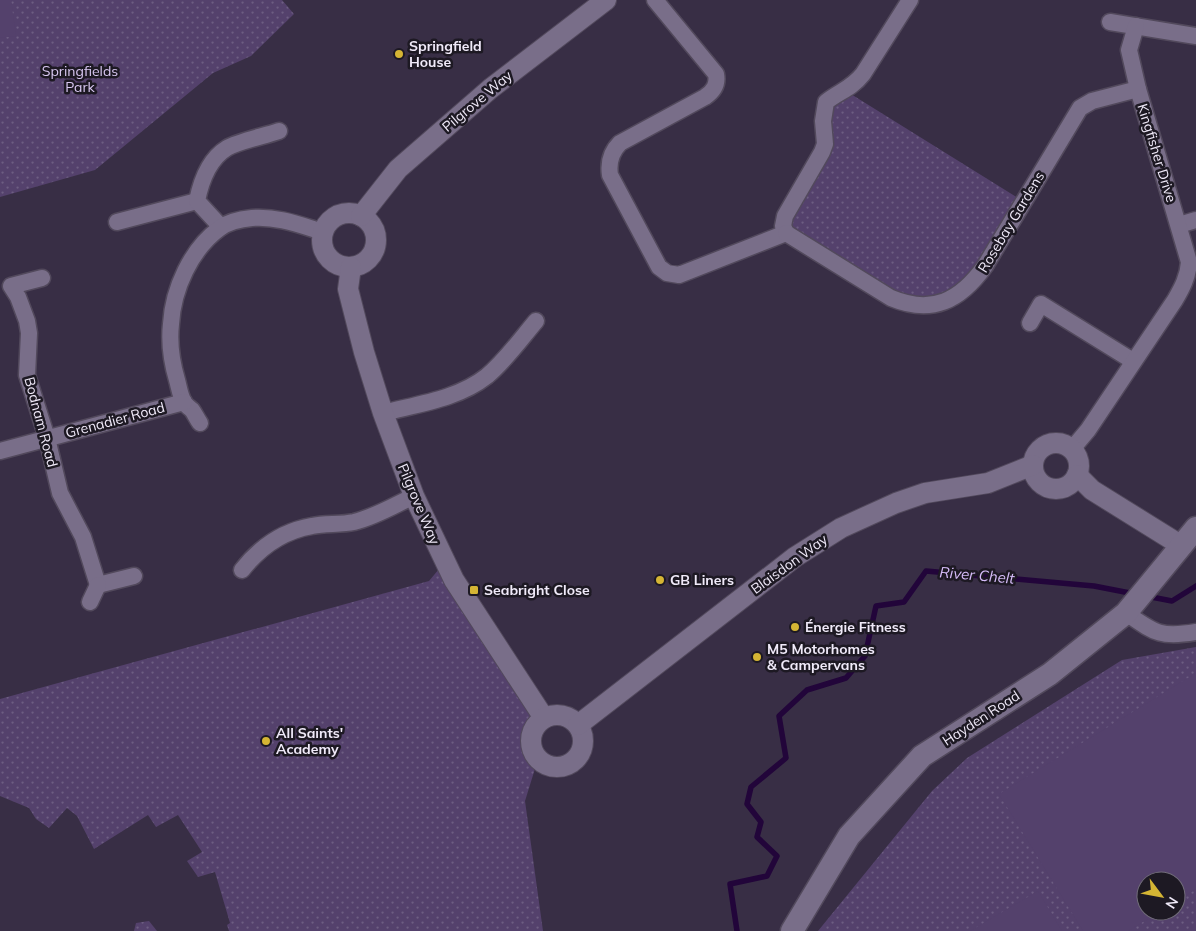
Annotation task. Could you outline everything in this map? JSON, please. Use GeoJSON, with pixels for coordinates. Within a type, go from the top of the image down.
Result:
{"type":"FeatureCollection","features":[{"type":"Feature","properties":{"kind":"main road","name":"Hayden Road"},"geometry":{"type":"LineString","coordinates":[[792,931],[848,836],[922,756],[1050,674],[1130,610],[1189,537]]}},
{"type":"Feature","properties":{"kind":"street","name":"Pilgrove Way"},"geometry":{"type":"LineString","coordinates":[[361,216],[398,169],[490,89],[606,0]]}},
{"type":"Feature","properties":{"kind":"street"},"geometry":{"type":"LineString","coordinates":[[655,0],[716,74],[717,80],[714,90],[710,94],[620,143],[615,148],[610,160],[610,175],[659,267],[666,273],[679,275],[786,233],[783,226],[785,216],[825,144],[823,121],[826,102],[855,84],[910,0]]}},
{"type":"Feature","properties":{"kind":"street"},"geometry":{"type":"LineString","coordinates":[[1110,22],[1196,36]]}},
{"type":"Feature","properties":{"kind":"street","name":"Kingfisher Drive"},"geometry":{"type":"LineString","coordinates":[[1072,449],[1088,430],[1175,300],[1191,284],[1189,262],[1179,225],[1138,89],[1130,50],[1136,26]]}},
{"type":"Feature","properties":{"kind":"street","name":"Rosebay Gardens"},"geometry":{"type":"LineString","coordinates":[[786,233],[891,298],[903,303],[928,306],[951,299],[969,286],[985,266],[1080,108],[1092,101],[1138,89]]}},
{"type":"Feature","properties":{"kind":"street"},"geometry":{"type":"LineString","coordinates":[[197,201],[201,182],[222,151],[229,146],[279,131]]}},
{"type":"Feature","properties":{"kind":"street"},"geometry":{"type":"LineString","coordinates":[[117,222],[197,201]]}},
{"type":"Feature","properties":{"kind":"street"},"geometry":{"type":"LineString","coordinates":[[197,201],[221,227]]}},
{"type":"Feature","properties":{"kind":"street"},"geometry":{"type":"LineString","coordinates":[[350,213],[361,216],[369,222],[374,231],[376,240],[374,250],[369,259],[361,264],[351,267],[338,265],[327,257],[322,245],[323,232],[329,222],[338,215],[350,213]]}},
{"type":"Feature","properties":{"kind":"street","name":"Grenadier Road"},"geometry":{"type":"LineString","coordinates":[[200,423],[184,402],[175,371],[170,338],[173,307],[177,292],[190,263],[209,238],[221,227],[251,218],[283,220],[323,232]]}},
{"type":"Feature","properties":{"kind":"street"},"geometry":{"type":"LineString","coordinates":[[1179,225],[1196,220]]}},
{"type":"Feature","properties":{"kind":"street","name":"Pilgrove Way"},"geometry":{"type":"LineString","coordinates":[[351,267],[348,289],[364,352],[383,413],[414,496],[454,580],[544,718]]}},
{"type":"Feature","properties":{"kind":"street","name":"Bodnam Road"},"geometry":{"type":"LineString","coordinates":[[42,278],[11,286],[18,297],[27,321],[29,333],[28,374],[47,438],[60,493],[83,536],[98,585]]}},
{"type":"Feature","properties":{"kind":"street"},"geometry":{"type":"LineString","coordinates":[[1030,323],[1041,304],[1133,361]]}},
{"type":"Feature","properties":{"kind":"street"},"geometry":{"type":"LineString","coordinates":[[383,413],[448,396],[474,384],[498,365],[536,322]]}},
{"type":"Feature","properties":{"kind":"street","name":"Grenadier Road"},"geometry":{"type":"LineString","coordinates":[[0,451],[184,402]]}},
{"type":"Feature","properties":{"kind":"street"},"geometry":{"type":"LineString","coordinates":[[1051,443],[1059,443],[1072,449],[1078,462],[1077,475],[1070,484],[1060,489],[1051,489],[1041,484],[1036,478],[1033,465],[1035,455],[1042,447],[1051,443]]}},
{"type":"Feature","properties":{"kind":"street","name":"Blaisdon Way"},"geometry":{"type":"LineString","coordinates":[[578,725],[795,557],[841,528],[896,502],[925,493],[988,483],[1033,465]]}},
{"type":"Feature","properties":{"kind":"street"},"geometry":{"type":"LineString","coordinates":[[1077,475],[1092,490],[1189,537]]}},
{"type":"Feature","properties":{"kind":"street"},"geometry":{"type":"LineString","coordinates":[[242,570],[265,546],[296,530],[312,526],[353,522],[414,496]]}},
{"type":"Feature","properties":{"kind":"street"},"geometry":{"type":"LineString","coordinates":[[90,602],[98,585],[134,576]]}},
{"type":"Feature","properties":{"kind":"street"},"geometry":{"type":"LineString","coordinates":[[1130,610],[1147,628],[1164,635],[1196,632]]}},
{"type":"Feature","properties":{"kind":"street"},"geometry":{"type":"LineString","coordinates":[[556,714],[570,718],[578,725],[582,734],[582,745],[579,755],[571,763],[563,766],[551,766],[538,759],[531,747],[531,735],[536,725],[544,718],[556,714]]}},
{"type":"Feature","properties":{"kind":"green space","name":"Springfields Park"},"geometry":{"type":"Polygon","coordinates":[[[0,0],[282,0],[294,14],[251,56],[213,73],[95,170],[0,197],[0,0]]]}},
{"type":"Feature","properties":{"kind":"green space"},"geometry":{"type":"Polygon","coordinates":[[[0,0],[11,0],[16,36],[0,38],[0,0]]]}},
{"type":"Feature","properties":{"kind":"green space"},"geometry":{"type":"Polygon","coordinates":[[[846,91],[1023,201],[969,287],[916,305],[786,233],[814,164],[824,111],[846,91]]]}},
{"type":"Feature","properties":{"kind":"green space","name":"All Saints' Academy"},"geometry":{"type":"Polygon","coordinates":[[[444,563],[544,718],[532,732],[532,747],[538,759],[525,801],[543,931],[229,931],[227,925],[230,923],[215,872],[198,877],[187,861],[202,852],[178,815],[156,827],[148,815],[94,849],[77,816],[67,808],[49,828],[36,819],[29,808],[0,796],[0,699],[429,581],[444,563]]]}},
{"type":"Feature","properties":{"kind":"green space"},"geometry":{"type":"Polygon","coordinates":[[[1196,647],[1196,931],[818,931],[932,791],[967,758],[1122,660],[1196,647]]]}},
{"type":"Feature","properties":{"kind":"green space"},"geometry":{"type":"Polygon","coordinates":[[[1196,673],[1196,889],[1186,896],[1186,871],[1136,871],[1136,921],[1144,921],[1128,931],[1083,931],[999,794],[1196,673]]]}},
{"type":"Feature","properties":{"kind":"green space"},"geometry":{"type":"Polygon","coordinates":[[[1038,891],[1062,931],[970,931],[1038,891]]]}},
{"type":"Feature","properties":{"kind":"green space"},"geometry":{"type":"Polygon","coordinates":[[[149,921],[157,931],[134,931],[136,923],[149,921]]]}},
{"type":"Feature","properties":{"kind":"waterway","name":"River Chelt"},"geometry":{"type":"LineString","coordinates":[[737,931],[730,884],[767,876],[777,856],[757,837],[761,822],[747,804],[751,787],[786,758],[779,716],[807,690],[846,678],[865,656],[876,606],[904,602],[926,571],[1094,586],[1135,594]]}},
{"type":"Feature","properties":{"kind":"waterway","name":"River Chelt"},"geometry":{"type":"LineString","coordinates":[[1146,596],[1172,601],[1196,586]]}},
{"type":"Feature","properties":{"kind":"place","name":"Springfield House"},"geometry":{"type":"Point","coordinates":[399,54]}},
{"type":"Feature","properties":{"kind":"place","name":"GB Liners"},"geometry":{"type":"Point","coordinates":[660,580]}},
{"type":"Feature","properties":{"kind":"place","name":"Seabright Close"},"geometry":{"type":"Point","coordinates":[474,590]}},
{"type":"Feature","properties":{"kind":"place","name":"Énergie Fitness"},"geometry":{"type":"Point","coordinates":[795,627]}},
{"type":"Feature","properties":{"kind":"place","name":"M5 Motorhomes & Campervans"},"geometry":{"type":"Point","coordinates":[757,657]}},
{"type":"Feature","properties":{"kind":"place","name":"All Saints' Academy"},"geometry":{"type":"Point","coordinates":[266,741]}}]}
